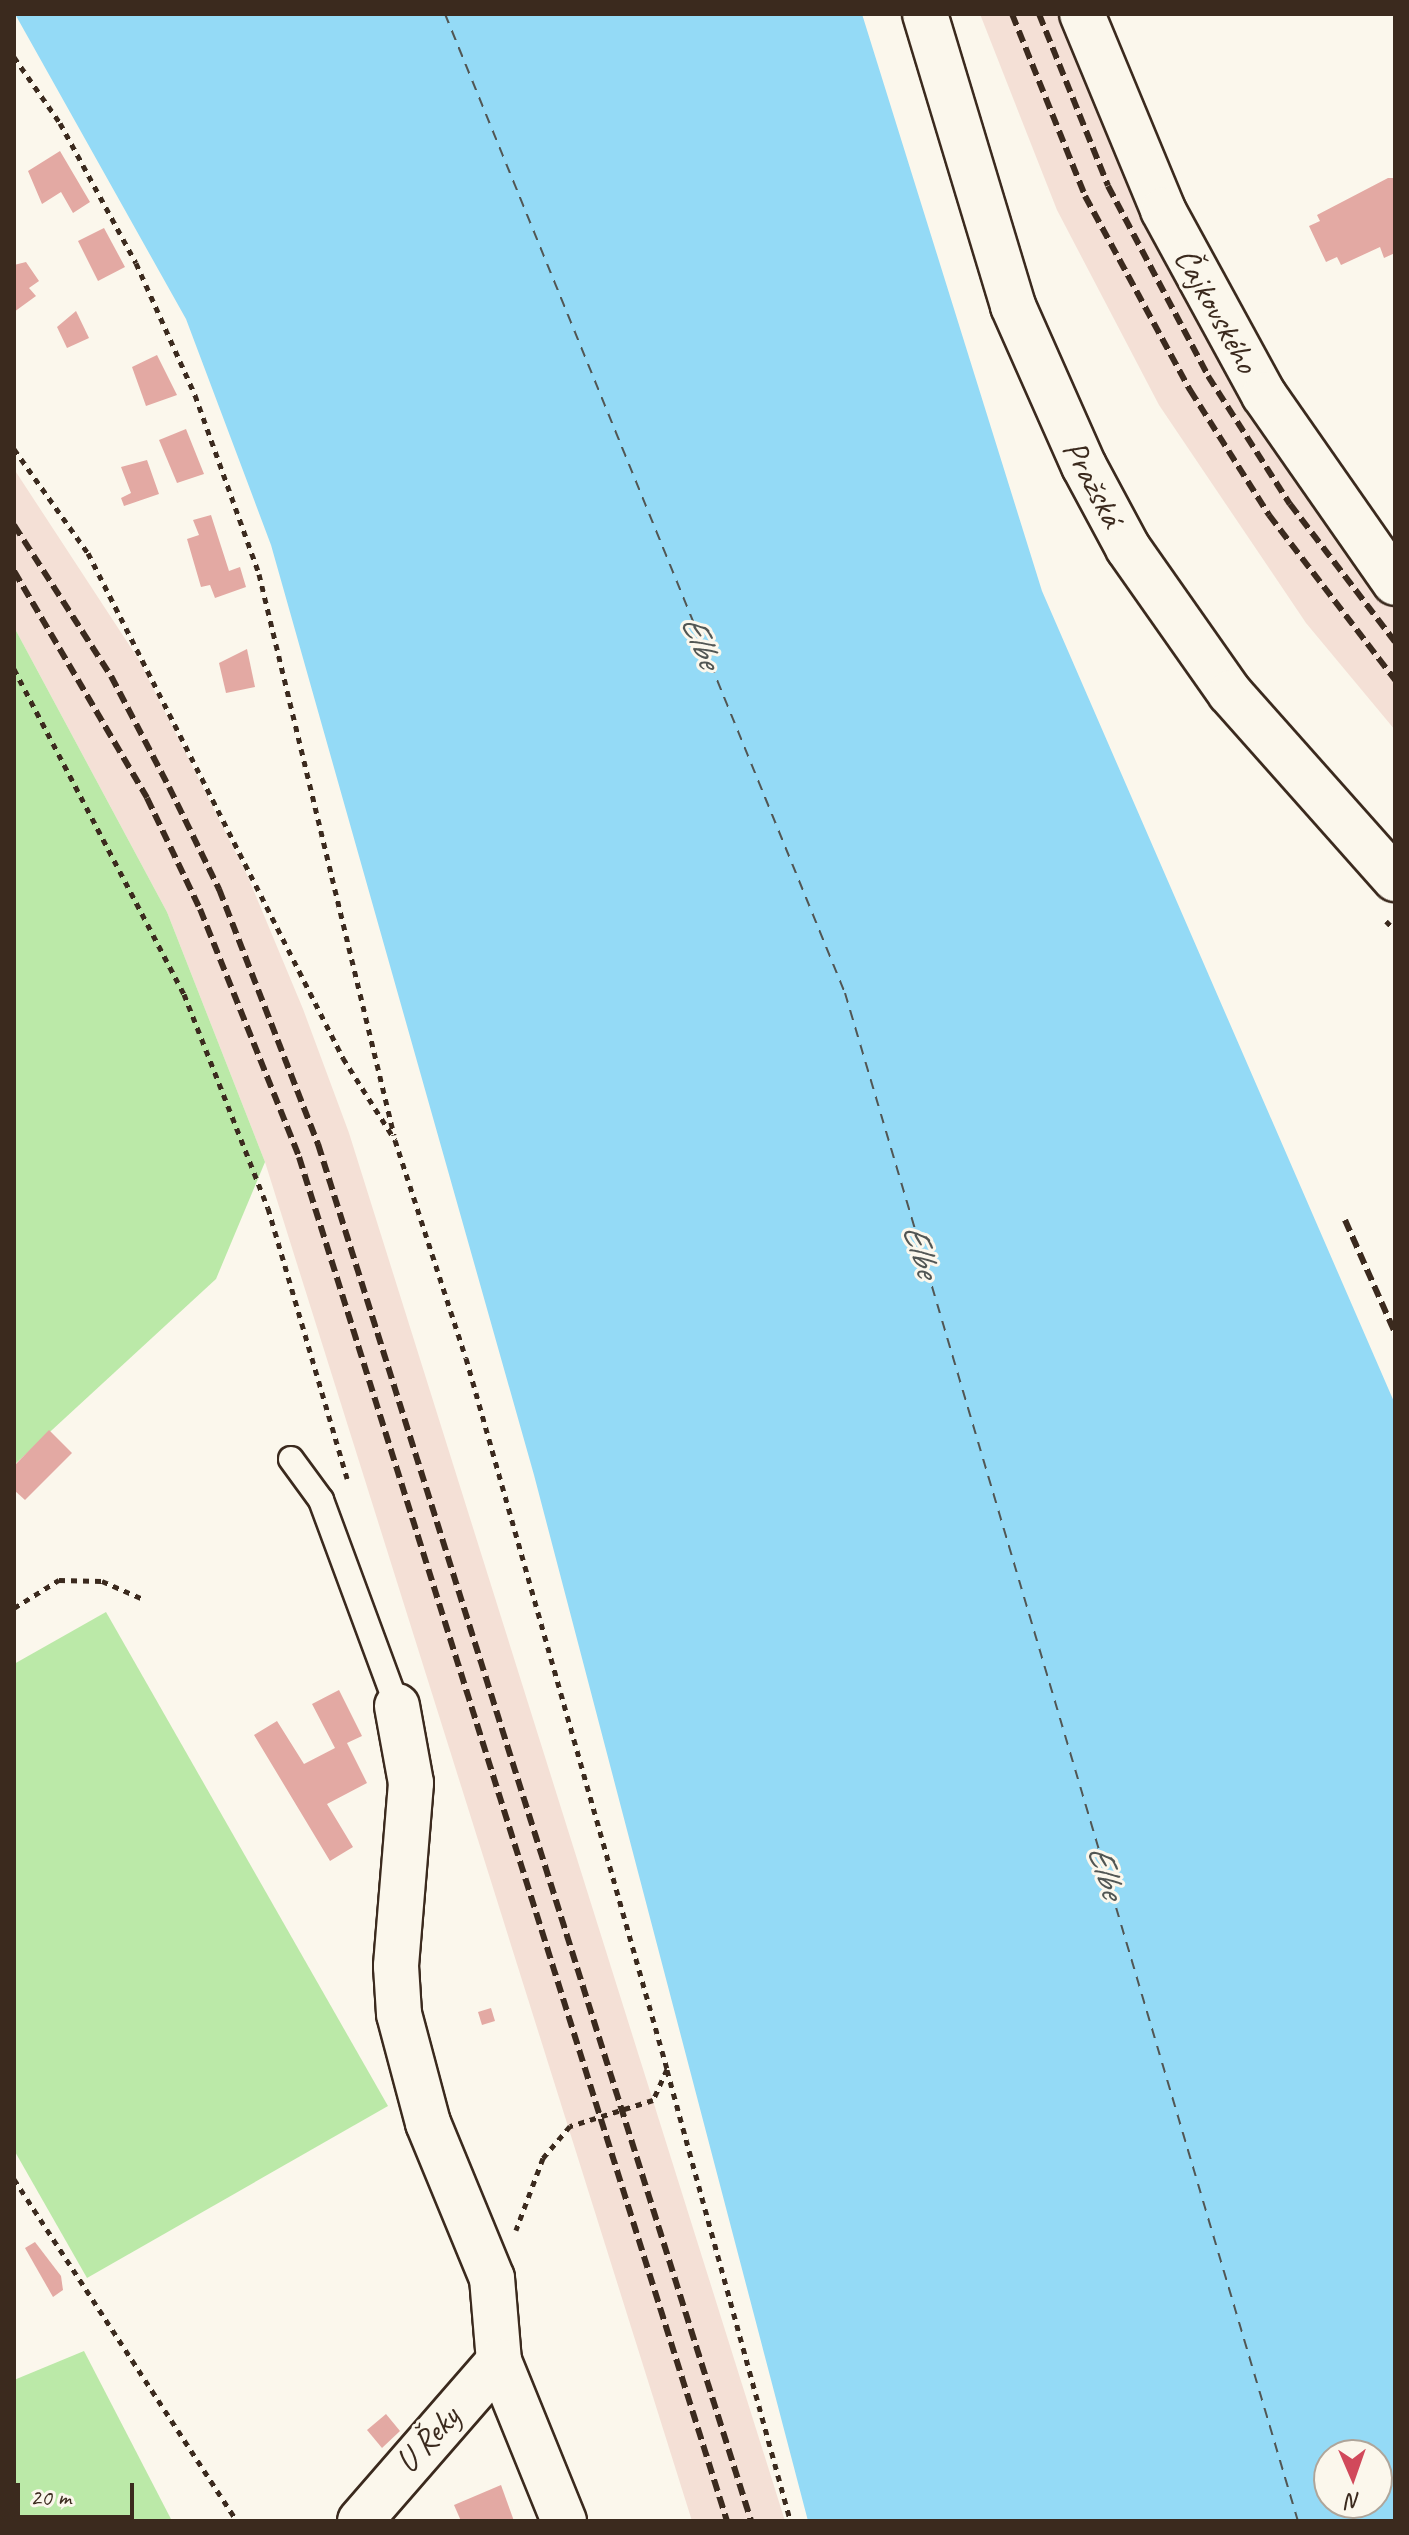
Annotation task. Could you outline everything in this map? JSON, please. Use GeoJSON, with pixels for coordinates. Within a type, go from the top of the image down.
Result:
{"type":"FeatureCollection","features":[{"type":"Feature","properties":{"kind":"street","name":"Pražská"},"geometry":{"type":"LineString","coordinates":[[925,14],[1013,306],[1084,466],[1128,548],[1230,693],[1395,879]]}},
{"type":"Feature","properties":{"kind":"street","name":"Čajkovského"},"geometry":{"type":"LineString","coordinates":[[1082,14],[1163,210],[1264,395],[1395,583]]}},
{"type":"Feature","properties":{"kind":"street"},"geometry":{"type":"LineString","coordinates":[[397,1706],[411,1783],[396,1966],[399,2014],[428,2123],[492,2278],[499,2361],[564,2521]]}},
{"type":"Feature","properties":{"kind":"street","name":"U Řeky"},"geometry":{"type":"LineString","coordinates":[[360,2521],[499,2361]]}},
{"type":"Feature","properties":{"kind":"lane"},"geometry":{"type":"LineString","coordinates":[[291,1459],[321,1500],[397,1706]]}},
{"type":"Feature","properties":{"kind":"path"},"geometry":{"type":"LineString","coordinates":[[14,57],[60,123],[136,263],[195,395],[253,559],[395,1140],[466,1358],[667,2069],[790,2521]]}},
{"type":"Feature","properties":{"kind":"path"},"geometry":{"type":"LineString","coordinates":[[14,449],[88,553],[343,1058],[395,1140]]}},
{"type":"Feature","properties":{"kind":"path"},"geometry":{"type":"LineString","coordinates":[[14,669],[184,994],[268,1208],[350,1490]]}},
{"type":"Feature","properties":{"kind":"path"},"geometry":{"type":"LineString","coordinates":[[14,1608],[59,1580],[102,1581],[141,1598]]}},
{"type":"Feature","properties":{"kind":"path"},"geometry":{"type":"LineString","coordinates":[[492,2278],[543,2158],[570,2126],[653,2100],[667,2069]]}},
{"type":"Feature","properties":{"kind":"path"},"geometry":{"type":"LineString","coordinates":[[14,2179],[237,2521]]}},
{"type":"Feature","properties":{"kind":"shaded area"},"geometry":{"type":"Polygon","coordinates":[[[980,14],[1074,14],[1395,592],[1395,730],[1306,623],[1159,405],[1057,210],[980,14]]]}},
{"type":"Feature","properties":{"kind":"shaded area"},"geometry":{"type":"Polygon","coordinates":[[[14,469],[139,660],[248,877],[303,1009],[349,1133],[785,2521],[692,2521],[265,1162],[167,912],[14,627],[14,469]]]}},
{"type":"Feature","properties":{"kind":"green space"},"geometry":{"type":"Polygon","coordinates":[[[14,627],[167,912],[265,1162],[216,1279],[14,1465],[14,627]]]}},
{"type":"Feature","properties":{"kind":"green space"},"geometry":{"type":"Polygon","coordinates":[[[106,1612],[388,2106],[87,2278],[14,2150],[14,1664],[106,1612]]]}},
{"type":"Feature","properties":{"kind":"green space"},"geometry":{"type":"Polygon","coordinates":[[[84,2351],[172,2521],[14,2521],[14,2380],[84,2351]]]}},
{"type":"Feature","properties":{"kind":"water","name":"Elbe"},"geometry":{"type":"Polygon","coordinates":[[[15,14],[862,14],[1042,591],[1395,1404],[1395,2521],[808,2521],[534,1475],[271,545],[186,319],[15,14]]]}},
{"type":"Feature","properties":{"kind":"building"},"geometry":{"type":"Polygon","coordinates":[[[60,151],[90,202],[73,213],[61,192],[42,204],[28,171],[60,151]]]}},
{"type":"Feature","properties":{"kind":"building"},"geometry":{"type":"Polygon","coordinates":[[[1388,178],[1395,178],[1395,253],[1384,258],[1380,247],[1341,265],[1337,257],[1326,262],[1309,226],[1320,221],[1317,215],[1388,178]]]}},
{"type":"Feature","properties":{"kind":"building"},"geometry":{"type":"Polygon","coordinates":[[[104,228],[125,267],[98,281],[78,241],[104,228]]]}},
{"type":"Feature","properties":{"kind":"building"},"geometry":{"type":"Polygon","coordinates":[[[26,262],[39,281],[29,288],[36,296],[14,312],[14,265],[26,262]]]}},
{"type":"Feature","properties":{"kind":"building"},"geometry":{"type":"Polygon","coordinates":[[[76,311],[89,338],[67,348],[57,327],[76,311]]]}},
{"type":"Feature","properties":{"kind":"building"},"geometry":{"type":"Polygon","coordinates":[[[157,355],[177,395],[146,406],[132,367],[157,355]]]}},
{"type":"Feature","properties":{"kind":"building"},"geometry":{"type":"Polygon","coordinates":[[[186,429],[204,474],[177,483],[159,440],[186,429]]]}},
{"type":"Feature","properties":{"kind":"building"},"geometry":{"type":"Polygon","coordinates":[[[147,460],[159,494],[124,506],[121,498],[131,493],[121,467],[147,460]]]}},
{"type":"Feature","properties":{"kind":"building"},"geometry":{"type":"Polygon","coordinates":[[[211,515],[229,571],[240,567],[246,587],[215,598],[210,585],[201,587],[187,539],[199,535],[193,520],[211,515]]]}},
{"type":"Feature","properties":{"kind":"building"},"geometry":{"type":"Polygon","coordinates":[[[247,649],[255,687],[226,693],[219,663],[247,649]]]}},
{"type":"Feature","properties":{"kind":"building"},"geometry":{"type":"Polygon","coordinates":[[[49,1430],[72,1453],[25,1500],[14,1490],[14,1466],[49,1430]]]}},
{"type":"Feature","properties":{"kind":"building"},"geometry":{"type":"Polygon","coordinates":[[[339,1690],[362,1736],[347,1743],[367,1783],[327,1804],[353,1847],[330,1861],[254,1735],[277,1721],[304,1764],[335,1748],[312,1704],[339,1690]]]}},
{"type":"Feature","properties":{"kind":"building"},"geometry":{"type":"Polygon","coordinates":[[[491,2008],[495,2021],[482,2025],[478,2012],[491,2008]]]}},
{"type":"Feature","properties":{"kind":"building"},"geometry":{"type":"Polygon","coordinates":[[[35,2242],[61,2276],[63,2290],[53,2297],[25,2248],[35,2242]]]}},
{"type":"Feature","properties":{"kind":"building"},"geometry":{"type":"Polygon","coordinates":[[[386,2414],[400,2431],[382,2448],[367,2430],[386,2414]]]}},
{"type":"Feature","properties":{"kind":"building"},"geometry":{"type":"Polygon","coordinates":[[[501,2485],[514,2521],[461,2521],[454,2505],[501,2485]]]}},
{"type":"Feature","properties":{"kind":"ferry route"},"geometry":{"type":"LineString","coordinates":[[445,14],[845,993],[1298,2521]]}},
{"type":"Feature","properties":{"kind":"railway"},"geometry":{"type":"LineString","coordinates":[[1012,14],[1085,196],[1190,390],[1269,515],[1395,680]]}},
{"type":"Feature","properties":{"kind":"railway"},"geometry":{"type":"LineString","coordinates":[[1039,14],[1108,186],[1208,376],[1290,504],[1395,642]]}},
{"type":"Feature","properties":{"kind":"railway"},"geometry":{"type":"LineString","coordinates":[[14,525],[111,676],[169,787],[219,889],[318,1144],[751,2521]]}},
{"type":"Feature","properties":{"kind":"railway"},"geometry":{"type":"LineString","coordinates":[[14,571],[147,798],[200,909],[299,1157],[727,2521]]}},
{"type":"Feature","properties":{"kind":"railway"},"geometry":{"type":"LineString","coordinates":[[1345,1220],[1395,1333]]}}]}
